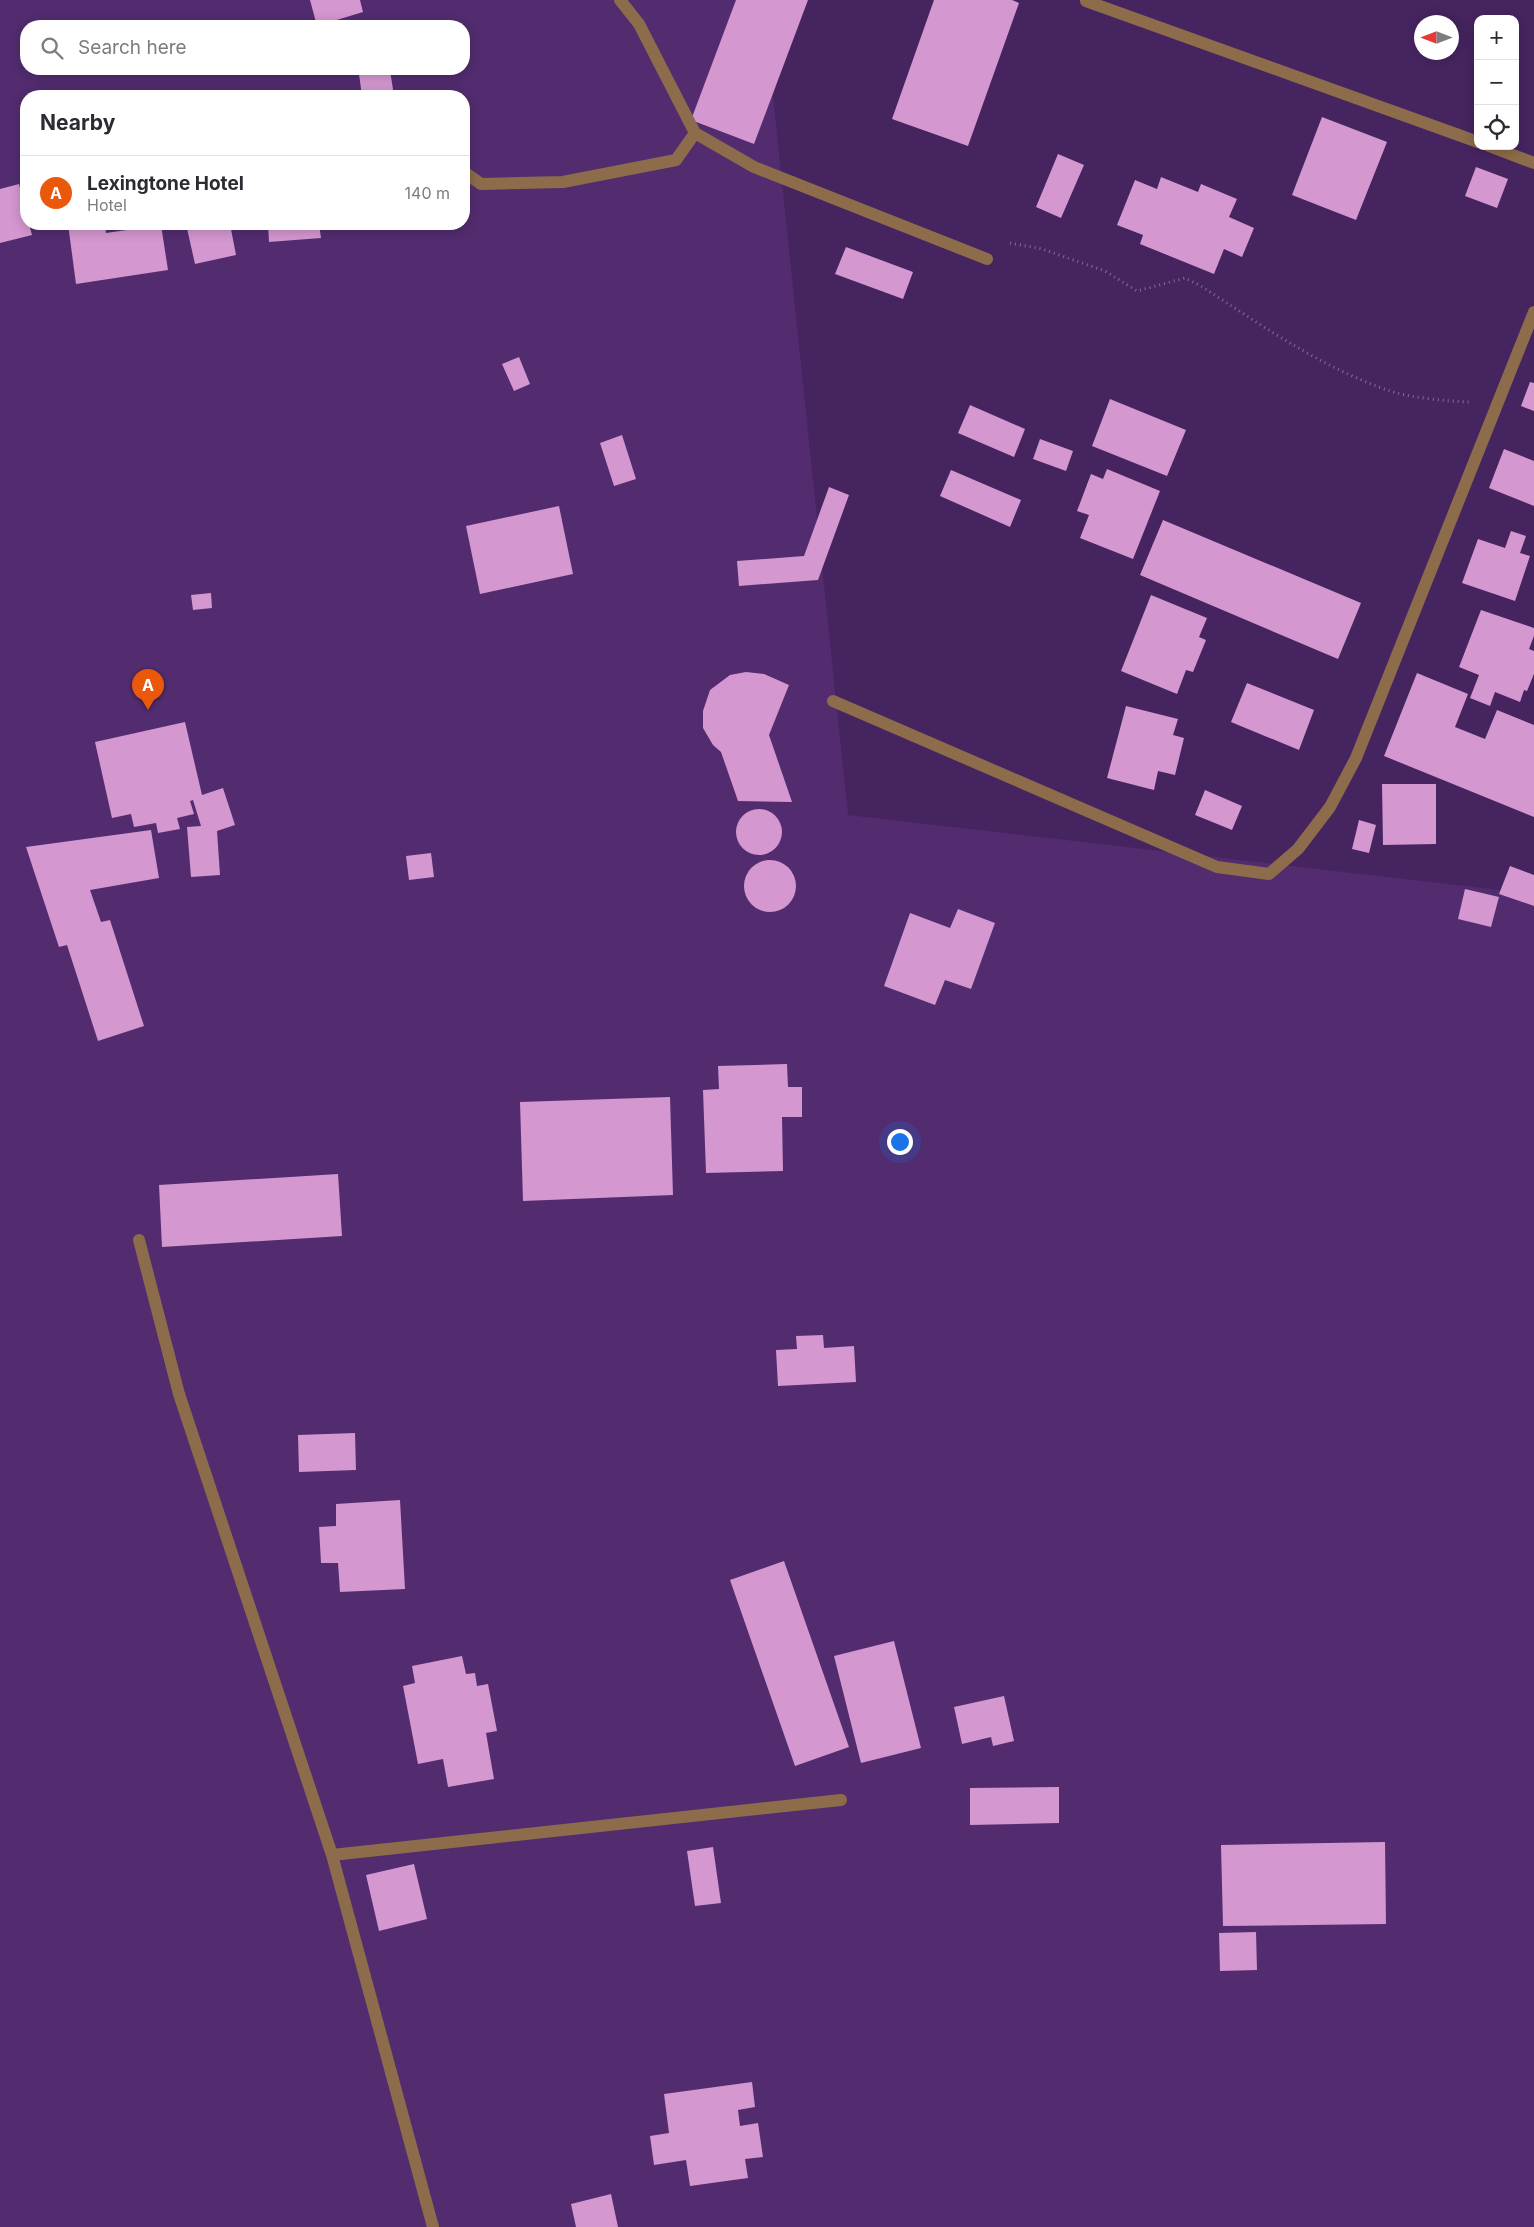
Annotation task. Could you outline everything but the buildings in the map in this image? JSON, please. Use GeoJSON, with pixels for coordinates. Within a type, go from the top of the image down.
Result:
{"type":"FeatureCollection","features":[{"type":"Feature","properties":{"kind":"street"},"geometry":{"type":"LineString","coordinates":[[620,0],[639,24],[695,133],[754,166],[987,259]]}},
{"type":"Feature","properties":{"kind":"street"},"geometry":{"type":"LineString","coordinates":[[1086,1],[1474,141]]}},
{"type":"Feature","properties":{"kind":"street"},"geometry":{"type":"LineString","coordinates":[[470,176],[481,184],[564,182],[676,160],[695,133]]}},
{"type":"Feature","properties":{"kind":"street"},"geometry":{"type":"LineString","coordinates":[[1500,150],[1534,162]]}},
{"type":"Feature","properties":{"kind":"street"},"geometry":{"type":"LineString","coordinates":[[833,701],[1217,867],[1269,874],[1298,849],[1330,807],[1356,758],[1534,312]]}},
{"type":"Feature","properties":{"kind":"street"},"geometry":{"type":"LineString","coordinates":[[139,1240],[179,1394],[332,1856],[433,2227]]}},
{"type":"Feature","properties":{"kind":"street"},"geometry":{"type":"LineString","coordinates":[[332,1856],[841,1800]]}},
{"type":"Feature","properties":{"kind":"path"},"geometry":{"type":"LineString","coordinates":[[1004,242],[1042,249],[1105,271],[1137,291],[1185,278],[1201,286],[1320,362],[1388,390],[1449,401],[1497,403]]}},
{"type":"Feature","properties":{"kind":"shaded area"},"geometry":{"type":"Polygon","coordinates":[[[0,0],[763,0],[848,815],[1534,894],[1534,2227],[0,2227],[0,0]]]}},
{"type":"Feature","properties":{"kind":"place","name":"Lexingtone Hotel"},"geometry":{"type":"Point","coordinates":[148,710]}}]}
